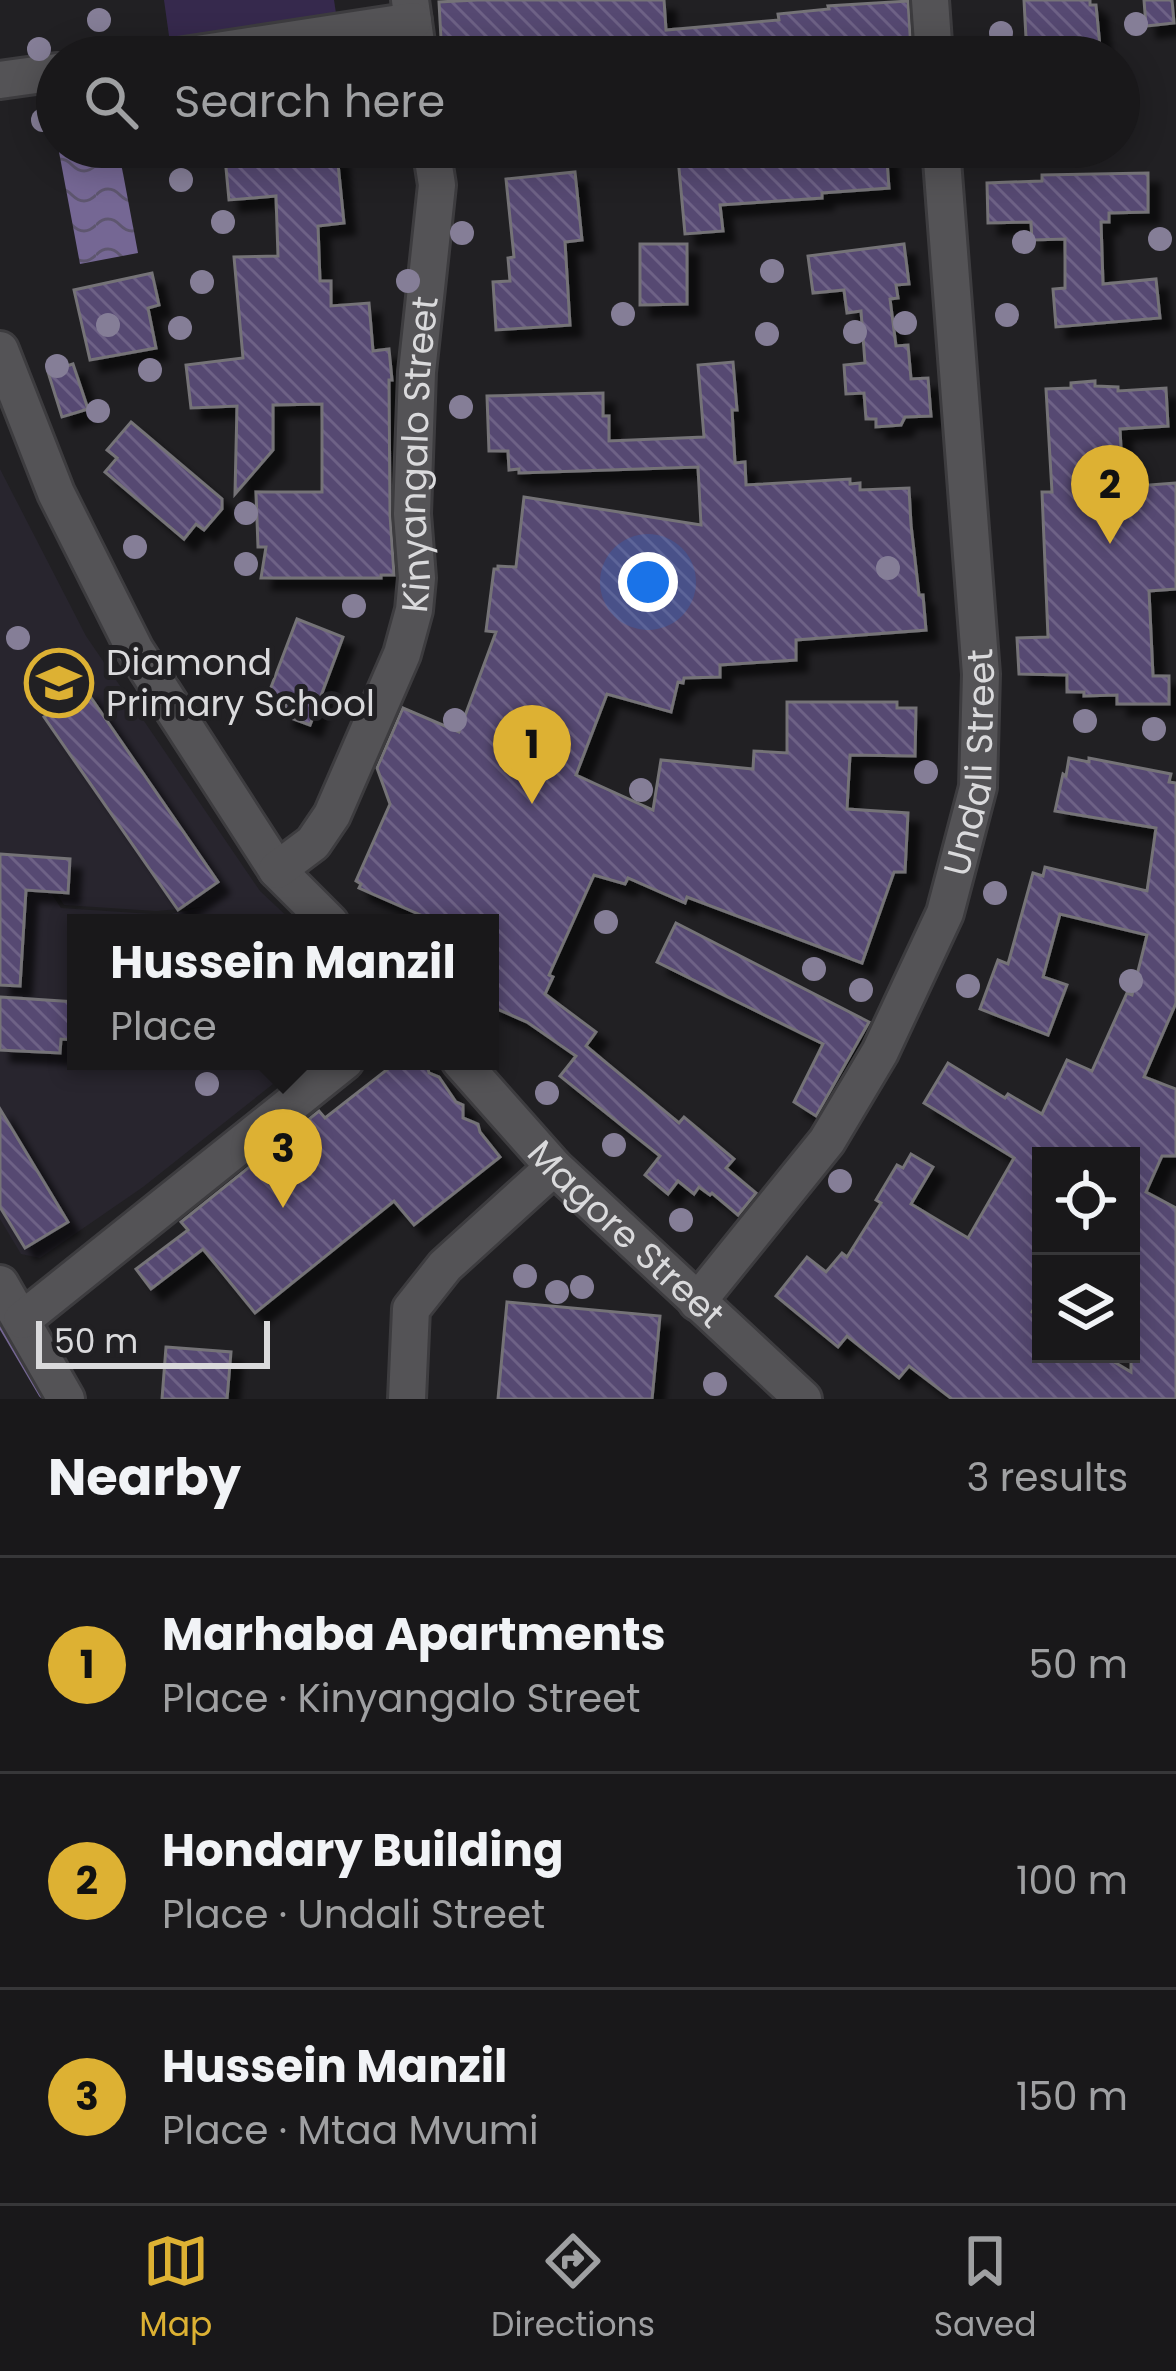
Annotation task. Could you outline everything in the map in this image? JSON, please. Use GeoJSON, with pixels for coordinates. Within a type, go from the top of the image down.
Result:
{"type":"FeatureCollection","features":[{"type":"Feature","properties":{"kind":"street"},"geometry":{"type":"LineString","coordinates":[[930,0],[933,36]]}},
{"type":"Feature","properties":{"kind":"street"},"geometry":{"type":"LineString","coordinates":[[338,36],[414,26]]}},
{"type":"Feature","properties":{"kind":"street"},"geometry":{"type":"LineString","coordinates":[[0,80],[36,75]]}},
{"type":"Feature","properties":{"kind":"street","name":"Kinyangalo Street"},"geometry":{"type":"LineString","coordinates":[[278,870],[313,843],[332,815],[402,654],[414,610],[417,372],[436,185],[434,168]]}},
{"type":"Feature","properties":{"kind":"street","name":"Undali Street"},"geometry":{"type":"LineString","coordinates":[[697,1302],[827,1141],[880,1052],[945,913],[977,787],[981,674],[943,168]]}},
{"type":"Feature","properties":{"kind":"street"},"geometry":{"type":"LineString","coordinates":[[0,350],[56,493],[135,650],[278,870],[321,914]]}},
{"type":"Feature","properties":{"kind":"street"},"geometry":{"type":"LineString","coordinates":[[22,1320],[335,1070]]}},
{"type":"Feature","properties":{"kind":"street","name":"Magore Street"},"geometry":{"type":"LineString","coordinates":[[468,1070],[554,1167],[803,1399]]}},
{"type":"Feature","properties":{"kind":"street"},"geometry":{"type":"LineString","coordinates":[[407,1399],[411,1310],[445,1266],[554,1167]]}},
{"type":"Feature","properties":{"kind":"street"},"geometry":{"type":"LineString","coordinates":[[0,1284],[66,1399]]}},
{"type":"Feature","properties":{"kind":"shaded area"},"geometry":{"type":"Polygon","coordinates":[[[164,0],[334,0],[337,20],[221,36],[169,36],[164,0]]]}},
{"type":"Feature","properties":{"kind":"shaded area"},"geometry":{"type":"Polygon","coordinates":[[[0,469],[86,636],[260,891],[284,914],[171,914],[202,907],[156,911],[64,905],[53,888],[0,885],[0,469]]]}},
{"type":"Feature","properties":{"kind":"shaded area"},"geometry":{"type":"Polygon","coordinates":[[[0,888],[49,890],[61,908],[152,914],[67,914],[67,1070],[291,1070],[143,1187],[40,1258],[21,1254],[0,1219],[0,888]]]}},
{"type":"Feature","properties":{"kind":"water"},"geometry":{"type":"Polygon","coordinates":[[[62,168],[122,168],[138,253],[80,264],[62,168]]]}},
{"type":"Feature","properties":{"kind":"building"},"geometry":{"type":"Polygon","coordinates":[[[664,0],[666,30],[779,20],[778,14],[828,6],[908,1],[910,36],[441,36],[439,2],[664,0]]]}},
{"type":"Feature","properties":{"kind":"building"},"geometry":{"type":"Polygon","coordinates":[[[1024,0],[1090,0],[1090,5],[1096,5],[1099,36],[1026,36],[1024,0]]]}},
{"type":"Feature","properties":{"kind":"building"},"geometry":{"type":"Polygon","coordinates":[[[1144,0],[1172,0],[1174,23],[1146,26],[1144,0]]]}},
{"type":"Feature","properties":{"kind":"building"},"geometry":{"type":"Polygon","coordinates":[[[226,168],[338,168],[344,223],[318,226],[320,281],[331,281],[331,306],[369,303],[373,351],[389,349],[394,575],[261,578],[266,547],[258,547],[256,492],[322,492],[322,404],[273,405],[273,450],[235,494],[237,406],[191,408],[186,365],[243,358],[234,257],[278,256],[276,196],[229,200],[226,168]]]}},
{"type":"Feature","properties":{"kind":"building"},"geometry":{"type":"Polygon","coordinates":[[[679,168],[888,168],[889,188],[720,205],[723,231],[685,234],[679,168]]]}},
{"type":"Feature","properties":{"kind":"building"},"geometry":{"type":"Polygon","coordinates":[[[575,172],[582,240],[565,242],[570,325],[496,330],[493,282],[510,281],[508,258],[514,257],[506,179],[575,172]]]}},
{"type":"Feature","properties":{"kind":"building"},"geometry":{"type":"Polygon","coordinates":[[[1148,173],[1148,212],[1109,213],[1109,222],[1101,222],[1103,284],[1156,279],[1160,318],[1056,327],[1053,289],[1065,288],[1065,239],[1032,240],[1031,222],[988,223],[987,183],[1042,181],[1042,175],[1148,173]]]}},
{"type":"Feature","properties":{"kind":"building"},"geometry":{"type":"Polygon","coordinates":[[[640,244],[687,244],[687,304],[640,305],[640,244]]]}},
{"type":"Feature","properties":{"kind":"building"},"geometry":{"type":"Polygon","coordinates":[[[904,244],[909,284],[896,285],[898,298],[890,299],[896,346],[908,345],[911,379],[928,378],[931,416],[905,417],[901,425],[876,427],[876,419],[866,419],[864,393],[846,394],[844,365],[865,363],[861,311],[847,313],[844,290],[813,293],[808,256],[904,244]]]}},
{"type":"Feature","properties":{"kind":"building"},"geometry":{"type":"Polygon","coordinates":[[[152,273],[159,305],[148,308],[156,348],[90,360],[74,290],[152,273]]]}},
{"type":"Feature","properties":{"kind":"building"},"geometry":{"type":"Polygon","coordinates":[[[733,362],[735,463],[745,462],[746,485],[850,479],[850,484],[860,483],[860,490],[909,488],[926,630],[796,640],[796,660],[720,665],[720,677],[684,678],[683,683],[678,682],[671,712],[607,694],[576,775],[653,810],[661,760],[753,769],[754,751],[787,753],[787,702],[897,702],[897,708],[916,708],[915,756],[850,755],[847,809],[908,813],[905,872],[894,872],[862,963],[687,897],[685,903],[628,878],[625,884],[594,875],[549,975],[553,977],[545,994],[596,1032],[586,1046],[679,1123],[684,1117],[734,1159],[726,1168],[756,1193],[738,1215],[699,1187],[694,1194],[678,1181],[668,1194],[645,1175],[660,1156],[560,1076],[576,1056],[527,1022],[499,1010],[499,914],[418,914],[359,888],[356,881],[390,804],[377,768],[403,708],[459,732],[496,632],[486,631],[494,569],[516,567],[524,497],[701,525],[698,467],[509,470],[508,451],[489,451],[487,396],[603,393],[609,441],[704,437],[698,365],[733,362]]]}},
{"type":"Feature","properties":{"kind":"building"},"geometry":{"type":"Polygon","coordinates":[[[73,364],[88,409],[62,417],[48,372],[73,364]]]}},
{"type":"Feature","properties":{"kind":"building"},"geometry":{"type":"Polygon","coordinates":[[[1095,381],[1095,386],[1118,387],[1118,391],[1166,388],[1168,426],[1120,429],[1123,487],[1176,483],[1176,589],[1149,591],[1153,676],[1169,676],[1169,704],[1117,704],[1117,695],[1067,692],[1067,675],[1019,674],[1017,638],[1048,637],[1042,492],[1052,492],[1046,389],[1095,381]]]}},
{"type":"Feature","properties":{"kind":"building"},"geometry":{"type":"Polygon","coordinates":[[[131,422],[222,499],[222,509],[204,530],[196,524],[184,539],[105,472],[117,458],[107,450],[131,422]]]}},
{"type":"Feature","properties":{"kind":"building"},"geometry":{"type":"Polygon","coordinates":[[[297,619],[343,637],[310,725],[283,715],[287,702],[268,695],[297,619]]]}},
{"type":"Feature","properties":{"kind":"building"},"geometry":{"type":"Polygon","coordinates":[[[85,689],[218,882],[178,910],[44,717],[85,689]]]}},
{"type":"Feature","properties":{"kind":"building"},"geometry":{"type":"Polygon","coordinates":[[[1069,758],[1089,762],[1089,758],[1171,774],[1169,782],[1176,783],[1176,1003],[1144,1077],[1176,1089],[1176,1156],[1162,1156],[1146,1192],[1176,1208],[1176,1399],[952,1399],[909,1366],[899,1378],[847,1336],[838,1347],[776,1296],[807,1257],[826,1272],[842,1253],[847,1257],[881,1203],[876,1200],[897,1165],[903,1168],[911,1154],[933,1167],[911,1204],[968,1238],[1014,1158],[924,1103],[948,1063],[1042,1114],[1067,1060],[1092,1071],[1127,993],[1132,995],[1147,935],[1060,914],[1043,977],[1067,985],[1048,1035],[980,1009],[998,960],[1008,964],[1033,873],[1043,876],[1045,867],[1147,891],[1156,828],[1055,811],[1063,774],[1066,776],[1069,758]]]}},
{"type":"Feature","properties":{"kind":"building"},"geometry":{"type":"Polygon","coordinates":[[[0,854],[70,859],[68,893],[26,890],[20,986],[0,985],[0,854]]]}},
{"type":"Feature","properties":{"kind":"building"},"geometry":{"type":"Polygon","coordinates":[[[676,923],[869,1022],[816,1116],[794,1102],[823,1044],[657,962],[676,923]]]}},
{"type":"Feature","properties":{"kind":"building"},"geometry":{"type":"Polygon","coordinates":[[[0,997],[67,1001],[67,1039],[61,1039],[60,1053],[0,1050],[0,997]]]}},
{"type":"Feature","properties":{"kind":"building"},"geometry":{"type":"Polygon","coordinates":[[[386,1070],[428,1070],[463,1105],[463,1118],[478,1124],[500,1157],[414,1225],[394,1201],[255,1313],[203,1249],[151,1289],[136,1269],[188,1230],[181,1222],[319,1111],[325,1118],[386,1070]]]}},
{"type":"Feature","properties":{"kind":"building"},"geometry":{"type":"Polygon","coordinates":[[[0,1109],[68,1222],[25,1248],[0,1207],[0,1109]]]}},
{"type":"Feature","properties":{"kind":"building"},"geometry":{"type":"Polygon","coordinates":[[[507,1302],[660,1316],[652,1399],[498,1399],[507,1302]]]}},
{"type":"Feature","properties":{"kind":"building"},"geometry":{"type":"Polygon","coordinates":[[[166,1347],[231,1352],[227,1399],[162,1399],[166,1347]]]}},
{"type":"Feature","properties":{"kind":"waterway"},"geometry":{"type":"LineString","coordinates":[[0,1321],[43,1394]]}},
{"type":"Feature","properties":{"kind":"place","name":"Hondary Building"},"geometry":{"type":"Point","coordinates":[1110,544]}},
{"type":"Feature","properties":{"kind":"place","name":"Diamond Primary School"},"geometry":{"type":"Point","coordinates":[59,683]}},
{"type":"Feature","properties":{"kind":"place","name":"Marhaba Apartments"},"geometry":{"type":"Point","coordinates":[532,804]}},
{"type":"Feature","properties":{"kind":"place","name":"Hussein Manzil"},"geometry":{"type":"Point","coordinates":[283,1208]}}]}
